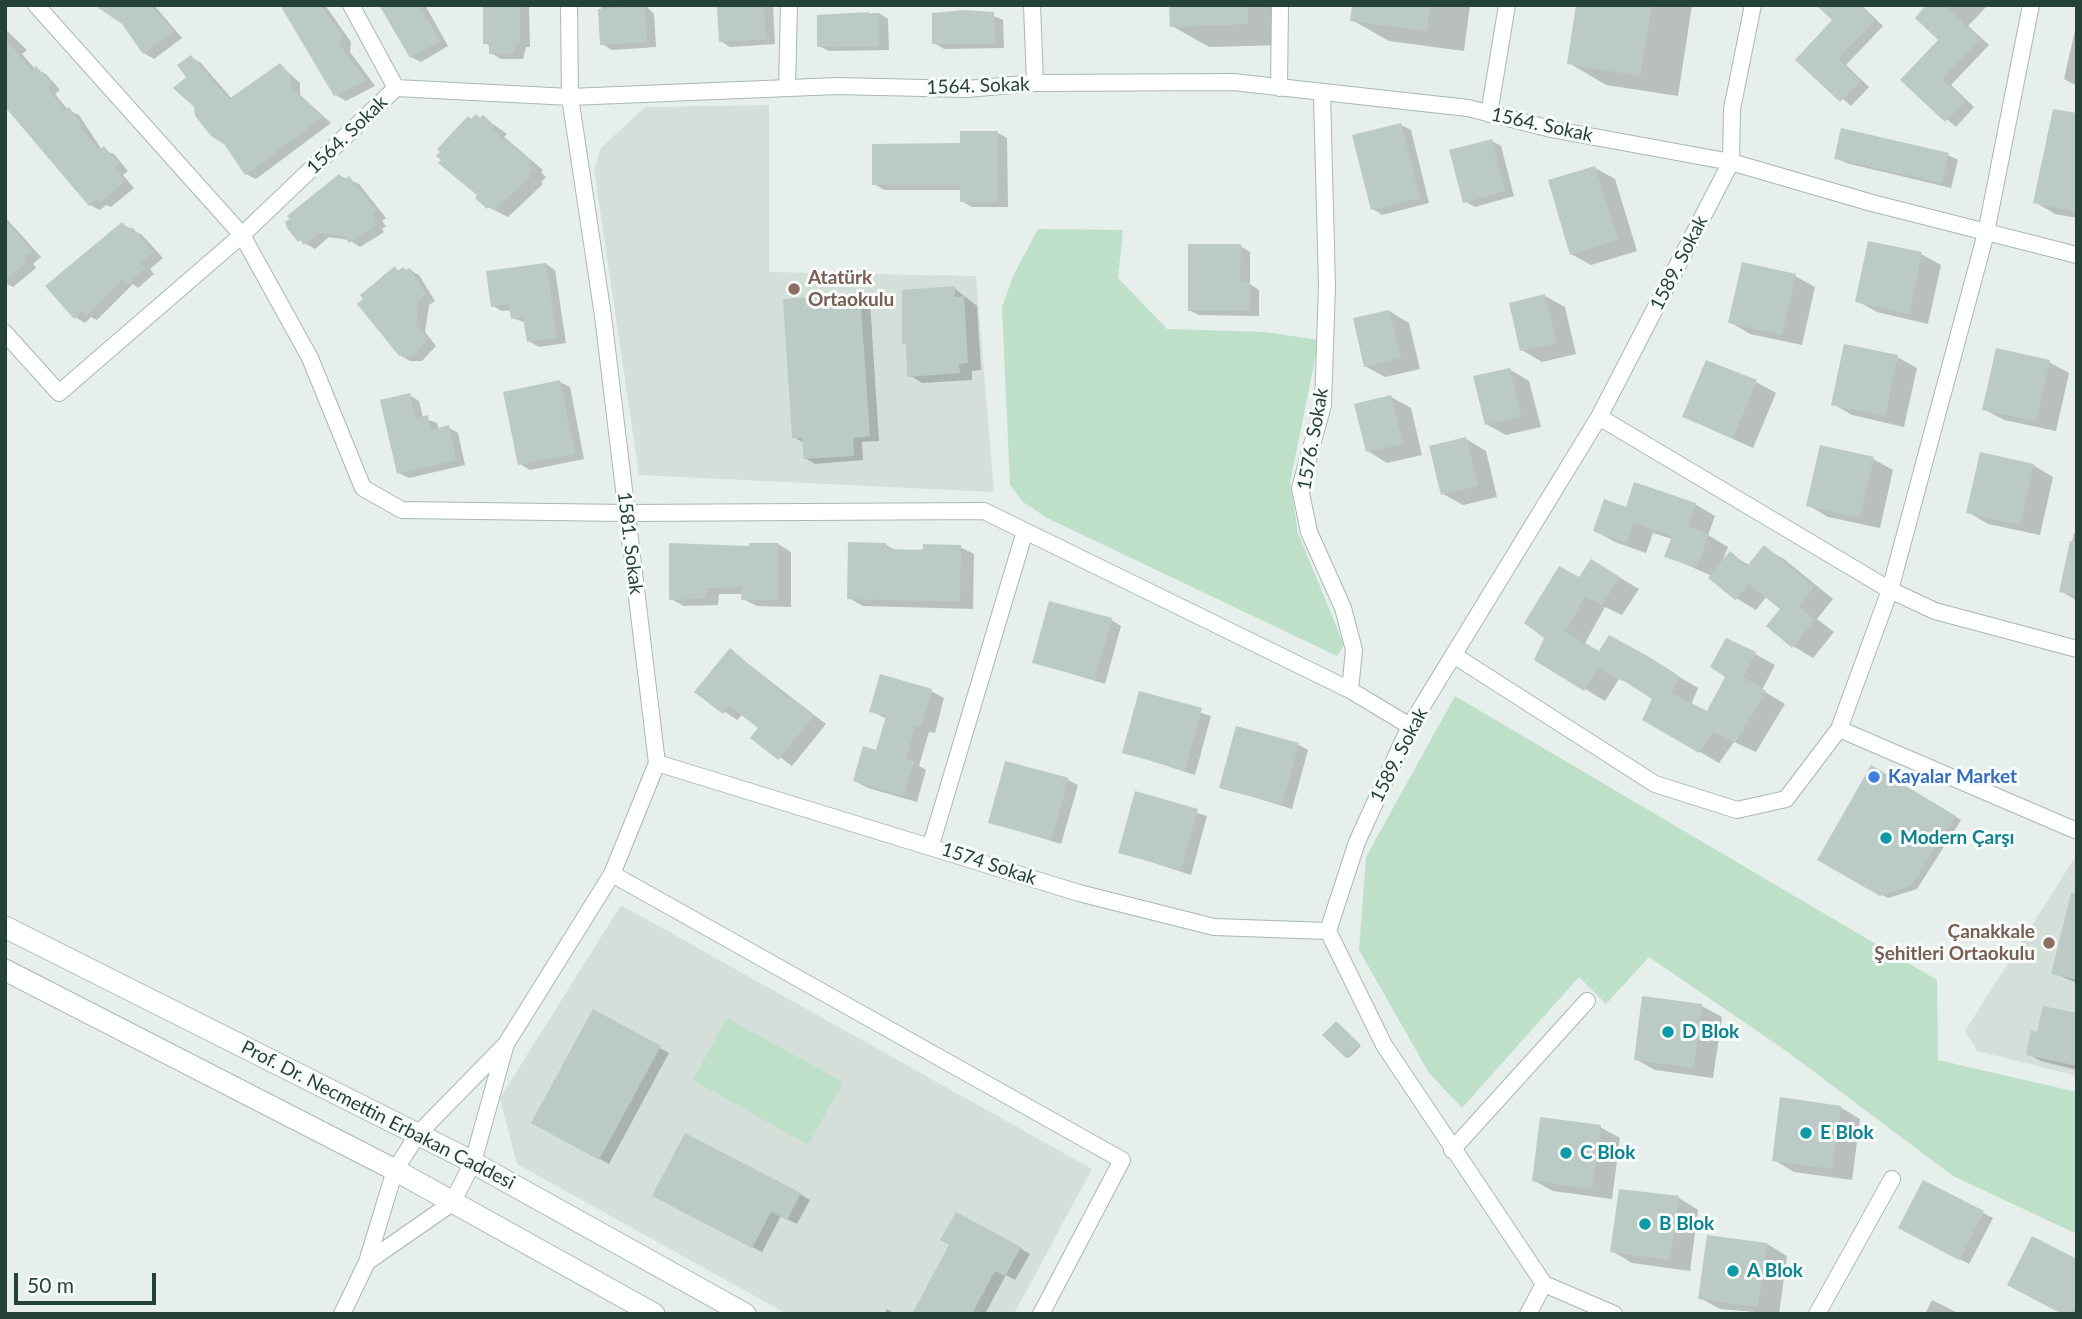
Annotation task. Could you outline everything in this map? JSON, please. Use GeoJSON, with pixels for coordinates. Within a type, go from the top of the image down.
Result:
{"type":"FeatureCollection","features":[{"type":"Feature","properties":{"kind":"main road","name":"Prof. Dr. Necmettin Erbakan Caddesi"},"geometry":{"type":"LineString","coordinates":[[5,927],[473,1162],[745,1314]]}},
{"type":"Feature","properties":{"kind":"main road"},"geometry":{"type":"LineString","coordinates":[[5,970],[395,1170],[654,1314]]}},
{"type":"Feature","properties":{"kind":"street"},"geometry":{"type":"LineString","coordinates":[[36,5],[242,235],[310,358],[363,488],[402,510],[626,513],[984,511],[1350,690],[1410,726]]}},
{"type":"Feature","properties":{"kind":"street"},"geometry":{"type":"LineString","coordinates":[[351,5],[396,88]]}},
{"type":"Feature","properties":{"kind":"street","name":"1581. Sokak"},"geometry":{"type":"LineString","coordinates":[[506,1044],[612,874],[657,763],[603,316],[570,97],[569,5]]}},
{"type":"Feature","properties":{"kind":"street"},"geometry":{"type":"LineString","coordinates":[[787,88],[789,5]]}},
{"type":"Feature","properties":{"kind":"street"},"geometry":{"type":"LineString","coordinates":[[1032,5],[1035,83]]}},
{"type":"Feature","properties":{"kind":"street"},"geometry":{"type":"LineString","coordinates":[[1279,88],[1280,5]]}},
{"type":"Feature","properties":{"kind":"street"},"geometry":{"type":"LineString","coordinates":[[1489,114],[1507,5]]}},
{"type":"Feature","properties":{"kind":"street"},"geometry":{"type":"LineString","coordinates":[[1731,162],[1732,109],[1753,5]]}},
{"type":"Feature","properties":{"kind":"street"},"geometry":{"type":"LineString","coordinates":[[1455,656],[1655,784],[1737,810],[1786,799],[1839,729],[1890,590],[1986,233],[2031,5]]}},
{"type":"Feature","properties":{"kind":"street","name":"1564. Sokak"},"geometry":{"type":"LineString","coordinates":[[5,333],[59,393],[242,235],[396,88],[570,97],[837,86],[967,89],[1035,83],[1149,80],[1233,82],[1468,108],[1551,129],[1731,162],[2077,256]]}},
{"type":"Feature","properties":{"kind":"street","name":"1576. Sokak"},"geometry":{"type":"LineString","coordinates":[[1321,93],[1327,286],[1323,405],[1300,488],[1309,532],[1343,608],[1354,650],[1350,690]]}},
{"type":"Feature","properties":{"kind":"street","name":"1589. Sokak"},"geometry":{"type":"LineString","coordinates":[[1328,930],[1357,842],[1410,726],[1599,417],[1731,162]]}},
{"type":"Feature","properties":{"kind":"street"},"geometry":{"type":"LineString","coordinates":[[1599,417],[1890,590],[1936,611],[2077,649]]}},
{"type":"Feature","properties":{"kind":"street"},"geometry":{"type":"LineString","coordinates":[[931,845],[1025,531]]}},
{"type":"Feature","properties":{"kind":"street"},"geometry":{"type":"LineString","coordinates":[[1839,729],[2077,831]]}},
{"type":"Feature","properties":{"kind":"street","name":"1574 Sokak"},"geometry":{"type":"LineString","coordinates":[[657,763],[931,845],[1079,893],[1214,927],[1328,930]]}},
{"type":"Feature","properties":{"kind":"street"},"geometry":{"type":"LineString","coordinates":[[612,874],[1122,1160],[1041,1314]]}},
{"type":"Feature","properties":{"kind":"street"},"geometry":{"type":"LineString","coordinates":[[1328,930],[1384,1045],[1544,1284],[1614,1314]]}},
{"type":"Feature","properties":{"kind":"street"},"geometry":{"type":"LineString","coordinates":[[1452,1150],[1587,1001]]}},
{"type":"Feature","properties":{"kind":"street"},"geometry":{"type":"LineString","coordinates":[[342,1314],[367,1262],[395,1170],[418,1134],[506,1044]]}},
{"type":"Feature","properties":{"kind":"street"},"geometry":{"type":"LineString","coordinates":[[367,1262],[452,1203],[473,1162],[506,1044]]}},
{"type":"Feature","properties":{"kind":"street"},"geometry":{"type":"LineString","coordinates":[[1817,1314],[1892,1179]]}},
{"type":"Feature","properties":{"kind":"street"},"geometry":{"type":"LineString","coordinates":[[1528,1314],[1544,1284]]}},
{"type":"Feature","properties":{"kind":"shaded area","name":"Atatürk Ortaokulu"},"geometry":{"type":"Polygon","coordinates":[[[769,105],[769,272],[976,276],[994,492],[639,475],[594,169],[601,148],[645,107],[769,105]]]}},
{"type":"Feature","properties":{"kind":"shaded area","name":"Çanakkale Şehitleri Ortaokulu"},"geometry":{"type":"Polygon","coordinates":[[[2077,854],[2077,1076],[1977,1051],[1965,1031],[2077,854]]]}},
{"type":"Feature","properties":{"kind":"shaded area"},"geometry":{"type":"Polygon","coordinates":[[[621,905],[1092,1169],[1014,1314],[787,1314],[517,1164],[500,1098],[621,905]]]}},
{"type":"Feature","properties":{"kind":"green space"},"geometry":{"type":"Polygon","coordinates":[[[1038,229],[1123,230],[1118,278],[1167,329],[1265,332],[1319,340],[1290,482],[1298,533],[1344,645],[1337,656],[1047,518],[1023,502],[1010,485],[1002,307],[1014,274],[1038,229]]]}},
{"type":"Feature","properties":{"kind":"green space"},"geometry":{"type":"Polygon","coordinates":[[[1455,696],[1937,980],[1938,1060],[2077,1092],[2077,1234],[1953,1176],[1789,1053],[1649,957],[1606,1004],[1579,977],[1462,1108],[1429,1073],[1359,950],[1366,857],[1455,696]]]}},
{"type":"Feature","properties":{"kind":"green space"},"geometry":{"type":"Polygon","coordinates":[[[727,1018],[843,1082],[808,1145],[693,1080],[727,1018]]]}},
{"type":"Feature","properties":{"kind":"building"},"geometry":{"type":"Polygon","coordinates":[[[94,5],[151,5],[174,32],[143,54],[122,24],[94,5]]]}},
{"type":"Feature","properties":{"kind":"building"},"geometry":{"type":"Polygon","coordinates":[[[280,5],[320,5],[342,35],[340,45],[367,80],[334,96],[280,5]]]}},
{"type":"Feature","properties":{"kind":"building"},"geometry":{"type":"Polygon","coordinates":[[[379,5],[419,5],[440,41],[410,58],[379,5]]]}},
{"type":"Feature","properties":{"kind":"building"},"geometry":{"type":"Polygon","coordinates":[[[483,5],[520,5],[520,42],[516,42],[514,54],[489,54],[489,44],[483,44],[483,5]]]}},
{"type":"Feature","properties":{"kind":"building"},"geometry":{"type":"Polygon","coordinates":[[[764,5],[766,39],[719,42],[717,6],[764,5]]]}},
{"type":"Feature","properties":{"kind":"building"},"geometry":{"type":"Polygon","coordinates":[[[1169,5],[1248,5],[1248,24],[1170,27],[1169,5]]]}},
{"type":"Feature","properties":{"kind":"building"},"geometry":{"type":"Polygon","coordinates":[[[1352,5],[1430,5],[1427,31],[1350,21],[1352,5]]]}},
{"type":"Feature","properties":{"kind":"building"},"geometry":{"type":"Polygon","coordinates":[[[1576,5],[1652,5],[1640,76],[1567,64],[1576,5]]]}},
{"type":"Feature","properties":{"kind":"building"},"geometry":{"type":"Polygon","coordinates":[[[1816,5],[1859,5],[1875,20],[1838,59],[1861,81],[1840,102],[1795,60],[1832,20],[1816,5]]]}},
{"type":"Feature","properties":{"kind":"building"},"geometry":{"type":"Polygon","coordinates":[[[1926,5],[1945,5],[1980,39],[1942,79],[1966,101],[1945,122],[1900,80],[1938,40],[1915,18],[1926,5]]]}},
{"type":"Feature","properties":{"kind":"building"},"geometry":{"type":"Polygon","coordinates":[[[645,6],[647,42],[600,45],[598,9],[645,6]]]}},
{"type":"Feature","properties":{"kind":"building"},"geometry":{"type":"Polygon","coordinates":[[[965,10],[994,12],[995,44],[932,44],[932,13],[965,10]]]}},
{"type":"Feature","properties":{"kind":"building"},"geometry":{"type":"Polygon","coordinates":[[[869,12],[869,15],[879,14],[879,46],[817,47],[817,15],[869,12]]]}},
{"type":"Feature","properties":{"kind":"building"},"geometry":{"type":"Polygon","coordinates":[[[5,38],[32,70],[36,66],[52,84],[47,88],[65,110],[69,107],[83,126],[80,128],[99,150],[104,146],[119,164],[114,168],[125,181],[100,203],[97,199],[89,206],[5,107],[5,38]]]}},
{"type":"Feature","properties":{"kind":"building"},"geometry":{"type":"Polygon","coordinates":[[[191,55],[229,99],[280,63],[291,76],[291,88],[323,117],[245,175],[224,144],[211,136],[195,116],[194,107],[173,88],[186,77],[177,65],[191,55]]]}},
{"type":"Feature","properties":{"kind":"building"},"geometry":{"type":"Polygon","coordinates":[[[2053,109],[2077,113],[2077,212],[2033,203],[2053,109]]]}},
{"type":"Feature","properties":{"kind":"building"},"geometry":{"type":"Polygon","coordinates":[[[476,114],[480,118],[483,115],[495,126],[492,129],[531,161],[529,164],[533,168],[529,173],[531,176],[494,210],[489,206],[487,209],[475,198],[477,195],[438,163],[441,160],[436,156],[440,152],[437,149],[468,116],[471,119],[476,114]]]}},
{"type":"Feature","properties":{"kind":"building"},"geometry":{"type":"Polygon","coordinates":[[[1401,123],[1420,198],[1371,210],[1352,135],[1401,123]]]}},
{"type":"Feature","properties":{"kind":"building"},"geometry":{"type":"Polygon","coordinates":[[[1841,128],[1949,153],[1942,183],[1834,159],[1841,128]]]}},
{"type":"Feature","properties":{"kind":"building"},"geometry":{"type":"Polygon","coordinates":[[[960,131],[998,131],[998,202],[960,202],[960,185],[872,185],[872,144],[960,143],[960,131]]]}},
{"type":"Feature","properties":{"kind":"building"},"geometry":{"type":"Polygon","coordinates":[[[1492,139],[1505,191],[1463,203],[1449,150],[1492,139]]]}},
{"type":"Feature","properties":{"kind":"building"},"geometry":{"type":"Polygon","coordinates":[[[1595,166],[1618,240],[1570,255],[1548,180],[1595,166]]]}},
{"type":"Feature","properties":{"kind":"building"},"geometry":{"type":"Polygon","coordinates":[[[339,174],[344,180],[349,176],[377,211],[373,215],[377,220],[373,223],[376,226],[349,243],[344,236],[318,233],[304,245],[300,240],[298,242],[287,228],[285,222],[290,219],[287,216],[339,174]]]}},
{"type":"Feature","properties":{"kind":"building"},"geometry":{"type":"Polygon","coordinates":[[[5,220],[32,251],[24,258],[27,262],[5,281],[5,220]]]}},
{"type":"Feature","properties":{"kind":"building"},"geometry":{"type":"Polygon","coordinates":[[[122,222],[129,230],[132,227],[154,252],[141,263],[146,268],[128,284],[123,279],[86,316],[82,311],[74,319],[45,286],[122,222]]]}},
{"type":"Feature","properties":{"kind":"building"},"geometry":{"type":"Polygon","coordinates":[[[1868,241],[1922,252],[1909,314],[1855,302],[1868,241]]]}},
{"type":"Feature","properties":{"kind":"building"},"geometry":{"type":"Polygon","coordinates":[[[1188,244],[1241,244],[1240,282],[1250,282],[1250,311],[1188,311],[1188,244]]]}},
{"type":"Feature","properties":{"kind":"building"},"geometry":{"type":"Polygon","coordinates":[[[1742,262],[1796,274],[1782,335],[1728,323],[1742,262]]]}},
{"type":"Feature","properties":{"kind":"building"},"geometry":{"type":"Polygon","coordinates":[[[546,263],[557,338],[527,342],[523,317],[511,319],[509,304],[491,307],[486,271],[546,263]]]}},
{"type":"Feature","properties":{"kind":"building"},"geometry":{"type":"Polygon","coordinates":[[[395,266],[398,271],[403,267],[406,270],[410,268],[426,295],[419,300],[416,325],[428,340],[411,357],[409,355],[405,358],[402,354],[399,356],[357,304],[363,299],[360,295],[395,266]]]}},
{"type":"Feature","properties":{"kind":"building"},"geometry":{"type":"Polygon","coordinates":[[[955,286],[955,297],[964,296],[968,363],[959,364],[960,373],[907,377],[906,344],[902,344],[902,290],[955,286]]]}},
{"type":"Feature","properties":{"kind":"building"},"geometry":{"type":"Polygon","coordinates":[[[860,293],[870,436],[853,438],[854,456],[804,459],[802,438],[792,438],[783,299],[860,293]]]}},
{"type":"Feature","properties":{"kind":"building"},"geometry":{"type":"Polygon","coordinates":[[[1545,294],[1557,343],[1520,351],[1509,303],[1545,294]]]}},
{"type":"Feature","properties":{"kind":"building"},"geometry":{"type":"Polygon","coordinates":[[[1389,310],[1401,358],[1364,367],[1353,318],[1389,310]]]}},
{"type":"Feature","properties":{"kind":"building"},"geometry":{"type":"Polygon","coordinates":[[[1844,344],[1898,355],[1885,416],[1831,405],[1844,344]]]}},
{"type":"Feature","properties":{"kind":"building"},"geometry":{"type":"Polygon","coordinates":[[[1996,348],[2050,360],[2036,421],[1982,410],[1996,348]]]}},
{"type":"Feature","properties":{"kind":"building"},"geometry":{"type":"Polygon","coordinates":[[[1706,360],[1757,380],[1733,438],[1682,417],[1706,360]]]}},
{"type":"Feature","properties":{"kind":"building"},"geometry":{"type":"Polygon","coordinates":[[[1510,368],[1521,416],[1485,425],[1473,376],[1510,368]]]}},
{"type":"Feature","properties":{"kind":"building"},"geometry":{"type":"Polygon","coordinates":[[[560,380],[575,454],[518,465],[503,392],[560,380]]]}},
{"type":"Feature","properties":{"kind":"building"},"geometry":{"type":"Polygon","coordinates":[[[410,393],[415,418],[428,415],[431,430],[449,425],[456,460],[397,474],[380,400],[410,393]]]}},
{"type":"Feature","properties":{"kind":"building"},"geometry":{"type":"Polygon","coordinates":[[[1391,395],[1403,444],[1366,452],[1354,404],[1391,395]]]}},
{"type":"Feature","properties":{"kind":"building"},"geometry":{"type":"Polygon","coordinates":[[[1466,437],[1478,486],[1441,495],[1429,446],[1466,437]]]}},
{"type":"Feature","properties":{"kind":"building"},"geometry":{"type":"Polygon","coordinates":[[[1820,445],[1874,457],[1860,518],[1806,506],[1820,445]]]}},
{"type":"Feature","properties":{"kind":"building"},"geometry":{"type":"Polygon","coordinates":[[[1980,452],[2034,464],[2020,525],[1966,513],[1980,452]]]}},
{"type":"Feature","properties":{"kind":"building"},"geometry":{"type":"Polygon","coordinates":[[[1634,482],[1696,503],[1688,527],[1709,534],[1697,568],[1664,557],[1672,536],[1633,523],[1626,543],[1593,531],[1604,499],[1626,507],[1634,482]]]}},
{"type":"Feature","properties":{"kind":"building"},"geometry":{"type":"Polygon","coordinates":[[[2070,541],[2077,541],[2077,596],[2059,592],[2070,541]]]}},
{"type":"Feature","properties":{"kind":"building"},"geometry":{"type":"Polygon","coordinates":[[[848,542],[886,543],[887,549],[923,550],[923,544],[961,545],[960,602],[847,599],[848,542]]]}},
{"type":"Feature","properties":{"kind":"building"},"geometry":{"type":"Polygon","coordinates":[[[669,543],[749,546],[749,543],[778,543],[778,600],[741,600],[742,587],[706,588],[706,598],[669,600],[669,543]]]}},
{"type":"Feature","properties":{"kind":"building"},"geometry":{"type":"Polygon","coordinates":[[[1764,545],[1814,587],[1798,606],[1815,620],[1792,648],[1766,626],[1780,609],[1749,584],[1735,600],[1708,578],[1730,551],[1747,566],[1764,545]]]}},
{"type":"Feature","properties":{"kind":"building"},"geometry":{"type":"Polygon","coordinates":[[[1591,559],[1620,577],[1602,605],[1585,597],[1565,632],[1599,651],[1609,635],[1651,658],[1679,676],[1672,693],[1707,711],[1725,677],[1710,667],[1726,638],[1756,652],[1743,677],[1766,691],[1736,742],[1713,732],[1699,753],[1642,720],[1652,699],[1624,681],[1599,669],[1584,691],[1534,660],[1544,638],[1524,623],[1559,566],[1579,577],[1591,559]]]}},
{"type":"Feature","properties":{"kind":"building"},"geometry":{"type":"Polygon","coordinates":[[[1049,601],[1112,618],[1095,680],[1032,663],[1049,601]]]}},
{"type":"Feature","properties":{"kind":"building"},"geometry":{"type":"Polygon","coordinates":[[[730,648],[790,700],[792,698],[814,716],[778,760],[750,738],[758,728],[730,706],[723,714],[694,692],[730,648]]]}},
{"type":"Feature","properties":{"kind":"building"},"geometry":{"type":"Polygon","coordinates":[[[880,674],[932,689],[921,727],[915,726],[906,759],[914,761],[904,796],[853,781],[863,746],[876,750],[886,716],[869,712],[880,674]]]}},
{"type":"Feature","properties":{"kind":"building"},"geometry":{"type":"Polygon","coordinates":[[[1139,691],[1202,708],[1185,770],[1122,753],[1139,691]]]}},
{"type":"Feature","properties":{"kind":"building"},"geometry":{"type":"Polygon","coordinates":[[[1236,726],[1299,743],[1282,805],[1219,788],[1236,726]]]}},
{"type":"Feature","properties":{"kind":"building"},"geometry":{"type":"Polygon","coordinates":[[[1005,761],[1069,778],[1051,840],[988,823],[1005,761]]]}},
{"type":"Feature","properties":{"kind":"building","name":"Modern Çarşı"},"geometry":{"type":"Polygon","coordinates":[[[1871,765],[1956,816],[1911,886],[1880,896],[1817,860],[1871,765]]]}},
{"type":"Feature","properties":{"kind":"building"},"geometry":{"type":"Polygon","coordinates":[[[1135,791],[1198,809],[1181,870],[1118,853],[1135,791]]]}},
{"type":"Feature","properties":{"kind":"building"},"geometry":{"type":"Polygon","coordinates":[[[2071,893],[2077,894],[2077,980],[2051,974],[2071,893]]]}},
{"type":"Feature","properties":{"kind":"building","name":"D Blok"},"geometry":{"type":"Polygon","coordinates":[[[1642,996],[1702,1004],[1694,1068],[1634,1060],[1642,996]]]}},
{"type":"Feature","properties":{"kind":"building"},"geometry":{"type":"Polygon","coordinates":[[[2043,1006],[2077,1013],[2077,1066],[2026,1055],[2031,1030],[2037,1032],[2043,1006]]]}},
{"type":"Feature","properties":{"kind":"building"},"geometry":{"type":"Polygon","coordinates":[[[593,1009],[661,1046],[599,1160],[531,1123],[593,1009]]]}},
{"type":"Feature","properties":{"kind":"building"},"geometry":{"type":"Polygon","coordinates":[[[1336,1021],[1360,1044],[1346,1058],[1322,1035],[1336,1021]]]}},
{"type":"Feature","properties":{"kind":"building","name":"E Blok"},"geometry":{"type":"Polygon","coordinates":[[[1780,1097],[1841,1106],[1832,1169],[1772,1161],[1780,1097]]]}},
{"type":"Feature","properties":{"kind":"building","name":"C Blok"},"geometry":{"type":"Polygon","coordinates":[[[1540,1117],[1601,1125],[1592,1189],[1532,1181],[1540,1117]]]}},
{"type":"Feature","properties":{"kind":"building"},"geometry":{"type":"Polygon","coordinates":[[[685,1133],[801,1193],[787,1220],[771,1212],[752,1248],[652,1196],[685,1133]]]}},
{"type":"Feature","properties":{"kind":"building"},"geometry":{"type":"Polygon","coordinates":[[[1923,1180],[1984,1211],[1959,1260],[1898,1228],[1923,1180]]]}},
{"type":"Feature","properties":{"kind":"building","name":"B Blok"},"geometry":{"type":"Polygon","coordinates":[[[1619,1189],[1679,1196],[1670,1260],[1610,1252],[1619,1189]]]}},
{"type":"Feature","properties":{"kind":"building"},"geometry":{"type":"Polygon","coordinates":[[[956,1212],[1021,1247],[1005,1276],[995,1271],[972,1314],[912,1314],[949,1245],[940,1240],[956,1212]]]}},
{"type":"Feature","properties":{"kind":"building","name":"A Blok"},"geometry":{"type":"Polygon","coordinates":[[[1707,1235],[1767,1243],[1758,1307],[1698,1299],[1707,1235]]]}},
{"type":"Feature","properties":{"kind":"building"},"geometry":{"type":"Polygon","coordinates":[[[2032,1236],[2077,1259],[2077,1301],[2070,1314],[2062,1314],[2007,1285],[2032,1236]]]}},
{"type":"Feature","properties":{"kind":"place","name":"Atatürk Ortaokulu"},"geometry":{"type":"Point","coordinates":[794,289]}},
{"type":"Feature","properties":{"kind":"place","name":"Kayalar Market"},"geometry":{"type":"Point","coordinates":[1874,777]}},
{"type":"Feature","properties":{"kind":"place","name":"Modern Çarşı"},"geometry":{"type":"Point","coordinates":[1886,838]}},
{"type":"Feature","properties":{"kind":"place","name":"Çanakkale Şehitleri Ortaokulu"},"geometry":{"type":"Point","coordinates":[2049,943]}},
{"type":"Feature","properties":{"kind":"place","name":"D Blok"},"geometry":{"type":"Point","coordinates":[1668,1032]}},
{"type":"Feature","properties":{"kind":"place","name":"E Blok"},"geometry":{"type":"Point","coordinates":[1806,1133]}},
{"type":"Feature","properties":{"kind":"place","name":"C Blok"},"geometry":{"type":"Point","coordinates":[1566,1153]}},
{"type":"Feature","properties":{"kind":"place","name":"B Blok"},"geometry":{"type":"Point","coordinates":[1645,1224]}},
{"type":"Feature","properties":{"kind":"place","name":"A Blok"},"geometry":{"type":"Point","coordinates":[1733,1271]}}]}
